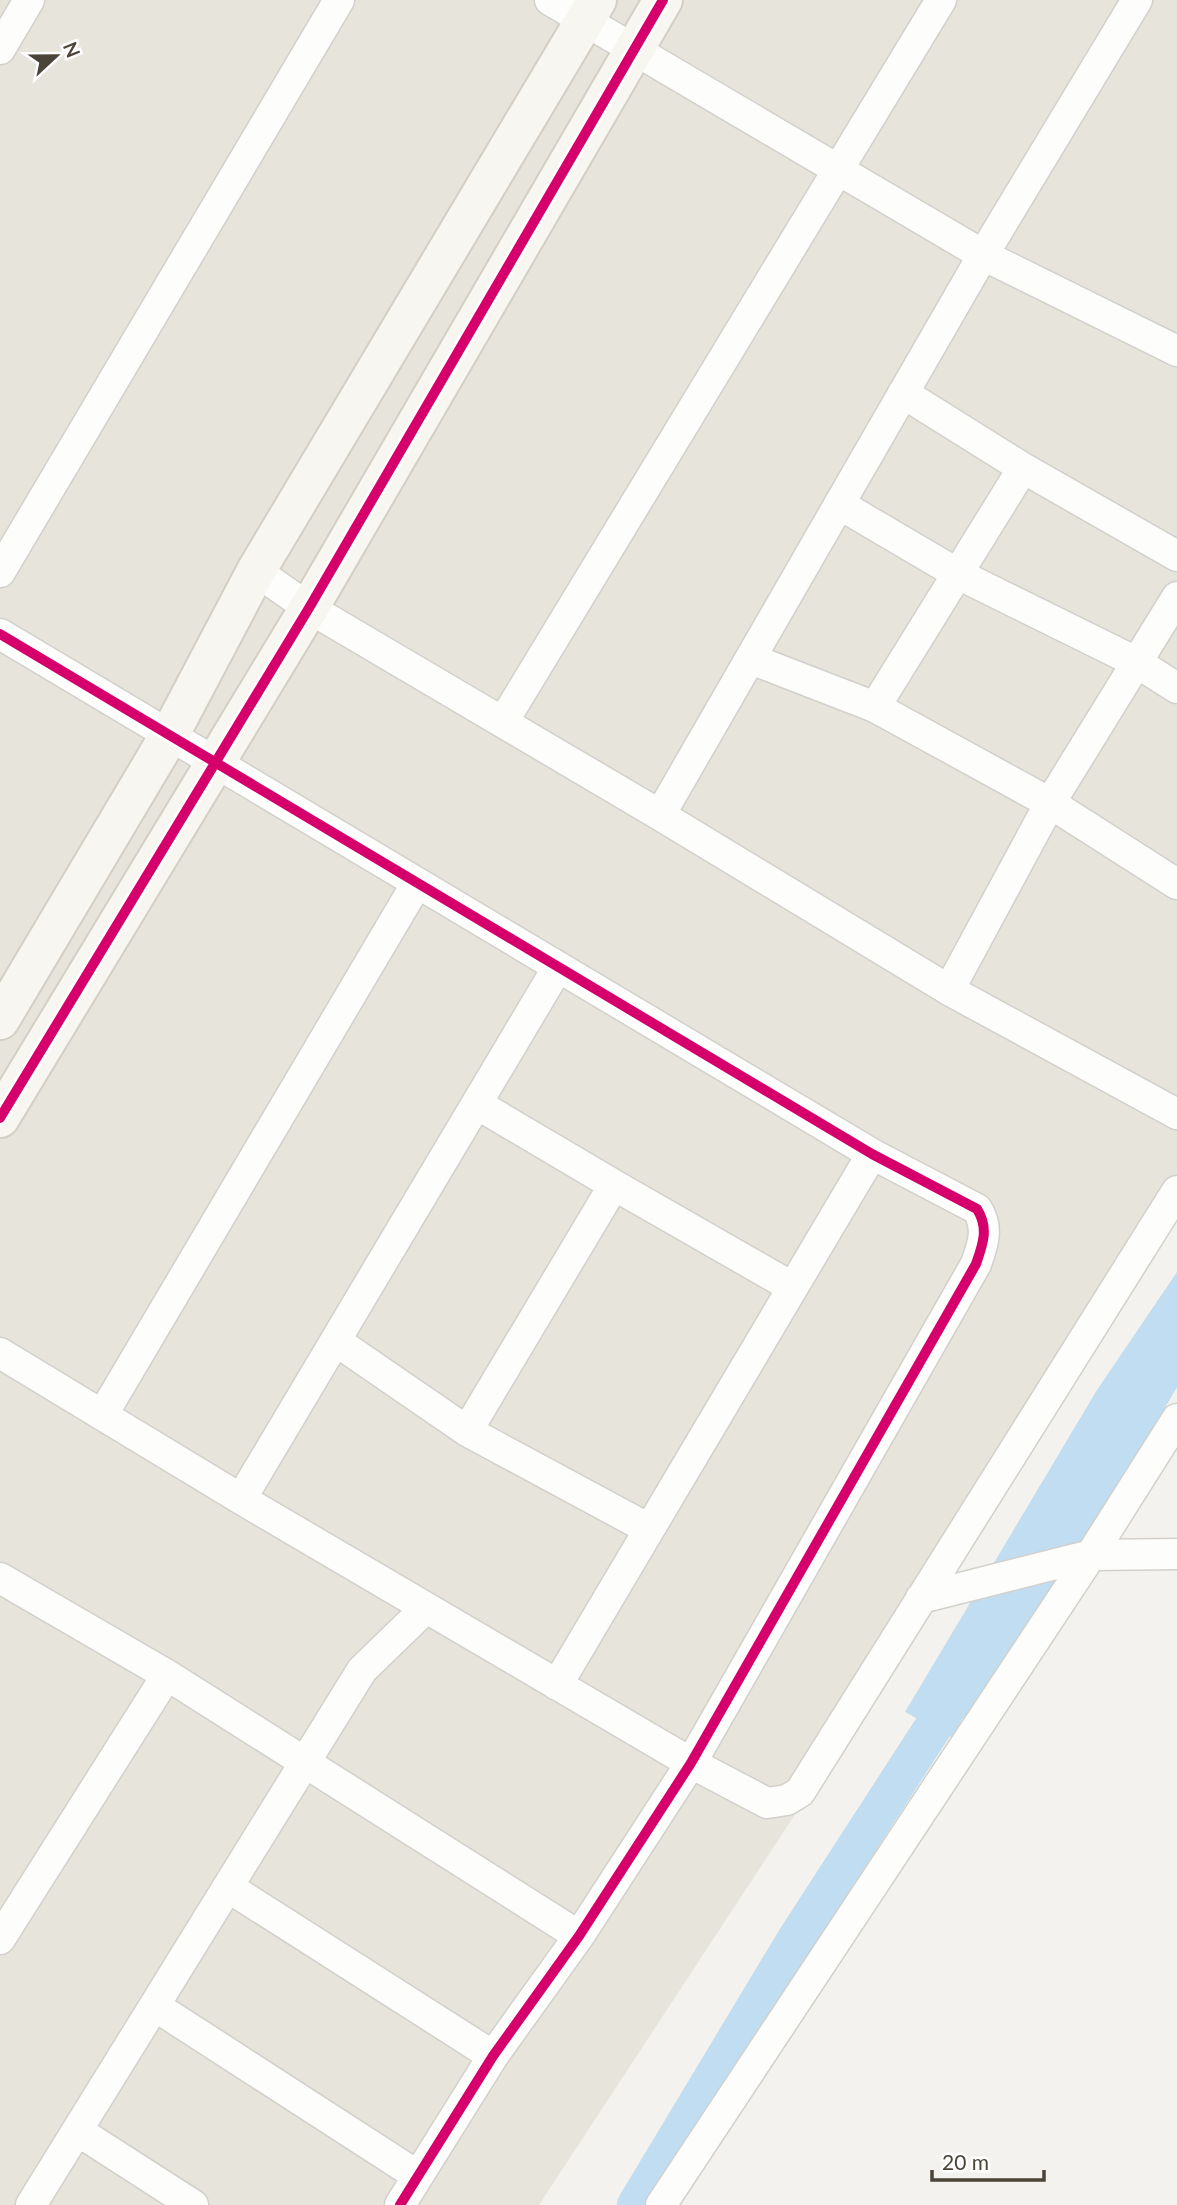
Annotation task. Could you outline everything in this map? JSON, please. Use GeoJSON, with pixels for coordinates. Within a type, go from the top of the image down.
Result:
{"type":"FeatureCollection","features":[{"type":"Feature","properties":{"kind":"street"},"geometry":{"type":"LineString","coordinates":[[0,49],[29,0]]}},
{"type":"Feature","properties":{"kind":"street"},"geometry":{"type":"LineString","coordinates":[[0,572],[339,0]]}},
{"type":"Feature","properties":{"kind":"street"},"geometry":{"type":"LineString","coordinates":[[550,0],[591,10],[634,50],[983,255],[1177,351]]}},
{"type":"Feature","properties":{"kind":"street"},"geometry":{"type":"LineString","coordinates":[[0,1118],[213,762],[309,608],[663,0]]}},
{"type":"Feature","properties":{"kind":"street"},"geometry":{"type":"LineString","coordinates":[[503,722],[941,0]]}},
{"type":"Feature","properties":{"kind":"street"},"geometry":{"type":"LineString","coordinates":[[660,815],[983,255],[1137,0]]}},
{"type":"Feature","properties":{"kind":"street"},"geometry":{"type":"LineString","coordinates":[[0,1020],[169,736],[256,571],[591,10]]}},
{"type":"Feature","properties":{"kind":"street"},"geometry":{"type":"LineString","coordinates":[[903,393],[1023,468],[1177,556]]}},
{"type":"Feature","properties":{"kind":"street"},"geometry":{"type":"LineString","coordinates":[[875,707],[1023,468]]}},
{"type":"Feature","properties":{"kind":"street"},"geometry":{"type":"LineString","coordinates":[[839,504],[958,574],[1136,662],[1177,688]]}},
{"type":"Feature","properties":{"kind":"street"},"geometry":{"type":"LineString","coordinates":[[256,571],[309,608],[660,815],[949,990],[1177,1114]]}},
{"type":"Feature","properties":{"kind":"street"},"geometry":{"type":"LineString","coordinates":[[949,990],[1050,803],[1177,597]]}},
{"type":"Feature","properties":{"kind":"street"},"geometry":{"type":"LineString","coordinates":[[0,634],[872,1154],[977,1209],[984,1220],[984,1239],[976,1264],[691,1763],[579,1937],[493,2056],[400,2205]]}},
{"type":"Feature","properties":{"kind":"street"},"geometry":{"type":"LineString","coordinates":[[751,659],[875,707],[1050,803],[1177,884]]}},
{"type":"Feature","properties":{"kind":"street"},"geometry":{"type":"LineString","coordinates":[[103,1415],[417,883]]}},
{"type":"Feature","properties":{"kind":"street"},"geometry":{"type":"LineString","coordinates":[[241,1499],[558,967]]}},
{"type":"Feature","properties":{"kind":"street"},"geometry":{"type":"LineString","coordinates":[[477,1104],[792,1287]]}},
{"type":"Feature","properties":{"kind":"street"},"geometry":{"type":"LineString","coordinates":[[557,1685],[872,1154]]}},
{"type":"Feature","properties":{"kind":"street"},"geometry":{"type":"LineString","coordinates":[[467,1431],[614,1185]]}},
{"type":"Feature","properties":{"kind":"street"},"geometry":{"type":"LineString","coordinates":[[0,1353],[557,1685],[766,1803],[787,1800],[800,1792],[1177,1191]]}},
{"type":"Feature","properties":{"kind":"street"},"geometry":{"type":"LineString","coordinates":[[336,1342],[467,1431],[649,1529]]}},
{"type":"Feature","properties":{"kind":"street"},"geometry":{"type":"LineString","coordinates":[[661,2205],[1091,1555],[1177,1419]]}},
{"type":"Feature","properties":{"kind":"street"},"geometry":{"type":"LineString","coordinates":[[921,1598],[1091,1555],[1177,1554]]}},
{"type":"Feature","properties":{"kind":"street"},"geometry":{"type":"LineString","coordinates":[[1,1580],[167,1675],[579,1937]]}},
{"type":"Feature","properties":{"kind":"street"},"geometry":{"type":"LineString","coordinates":[[32,2205],[362,1670],[426,1608]]}},
{"type":"Feature","properties":{"kind":"street"},"geometry":{"type":"LineString","coordinates":[[0,1939],[167,1675]]}},
{"type":"Feature","properties":{"kind":"street"},"geometry":{"type":"LineString","coordinates":[[228,1887],[493,2056]]}},
{"type":"Feature","properties":{"kind":"street"},"geometry":{"type":"LineString","coordinates":[[155,2006],[418,2176]]}},
{"type":"Feature","properties":{"kind":"street"},"geometry":{"type":"LineString","coordinates":[[78,2131],[193,2205]]}},
{"type":"Feature","properties":{"kind":"shaded area"},"geometry":{"type":"Polygon","coordinates":[[[0,0],[1177,0],[1177,1183],[887,1674],[539,2205],[0,2205],[0,0]]]}},
{"type":"Feature","properties":{"kind":"water"},"geometry":{"type":"Polygon","coordinates":[[[1177,1272],[1177,1387],[995,1702],[962,1719],[953,1738],[905,1712],[1097,1390],[1177,1272]]]}},
{"type":"Feature","properties":{"kind":"waterway"},"geometry":{"type":"LineString","coordinates":[[636,2205],[796,1939],[961,1684]]}},
{"type":"Feature","properties":{"kind":"cycle path"},"geometry":{"type":"LineString","coordinates":[[0,1118],[309,608],[663,0]]}},
{"type":"Feature","properties":{"kind":"cycle path"},"geometry":{"type":"LineString","coordinates":[[0,634],[872,1154],[977,1209],[983,1223],[983,1243],[976,1264],[691,1763],[579,1936],[493,2056],[400,2205]]}}]}
